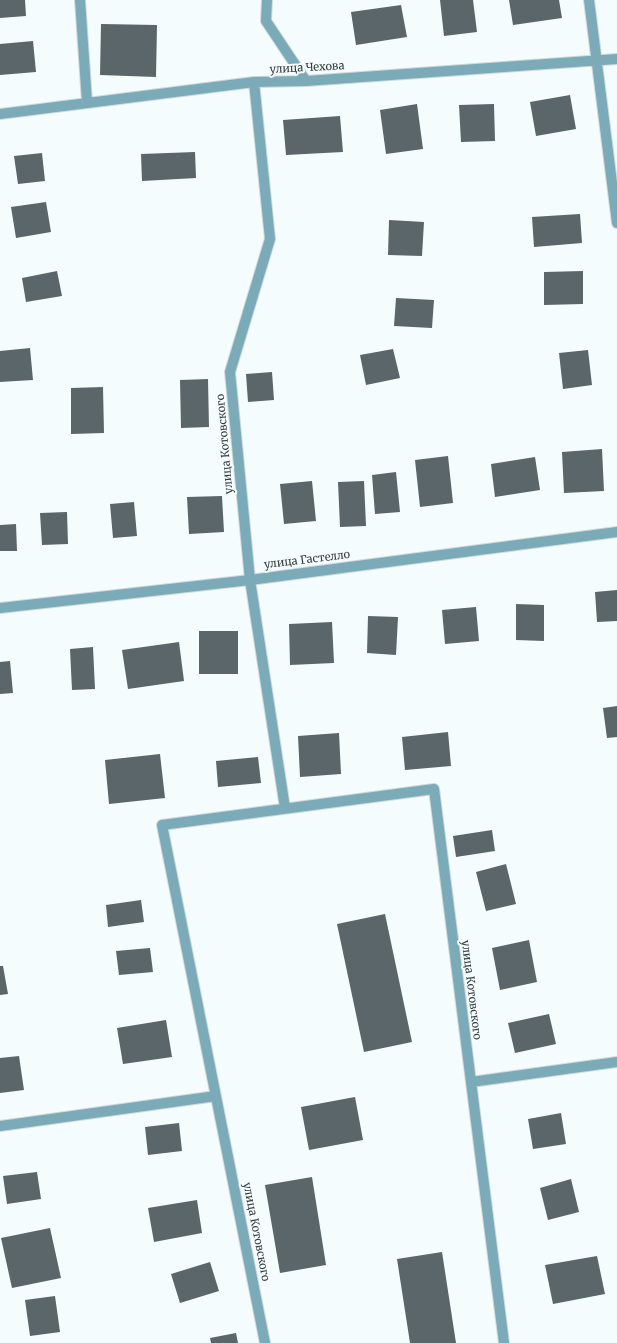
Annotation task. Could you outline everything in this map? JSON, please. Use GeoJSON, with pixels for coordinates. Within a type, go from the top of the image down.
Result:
{"type":"FeatureCollection","features":[{"type":"Feature","properties":{"kind":"street"},"geometry":{"type":"LineString","coordinates":[[80,0],[87,102]]}},
{"type":"Feature","properties":{"kind":"street"},"geometry":{"type":"LineString","coordinates":[[267,0],[266,21],[306,81]]}},
{"type":"Feature","properties":{"kind":"street"},"geometry":{"type":"LineString","coordinates":[[589,0],[617,222]]}},
{"type":"Feature","properties":{"kind":"street","name":"улица Чехова"},"geometry":{"type":"LineString","coordinates":[[0,114],[254,82],[306,81],[597,62],[617,59]]}},
{"type":"Feature","properties":{"kind":"street","name":"улица Котовского"},"geometry":{"type":"LineString","coordinates":[[254,82],[270,239],[230,372],[250,580],[285,808]]}},
{"type":"Feature","properties":{"kind":"street","name":"улица Гастелло"},"geometry":{"type":"LineString","coordinates":[[0,608],[250,580],[617,532]]}},
{"type":"Feature","properties":{"kind":"street","name":"улица Котовского"},"geometry":{"type":"LineString","coordinates":[[266,1343],[162,825],[434,789],[504,1343]]}},
{"type":"Feature","properties":{"kind":"street"},"geometry":{"type":"LineString","coordinates":[[471,1082],[617,1062]]}},
{"type":"Feature","properties":{"kind":"street"},"geometry":{"type":"LineString","coordinates":[[0,1126],[216,1096]]}},
{"type":"Feature","properties":{"kind":"building"},"geometry":{"type":"Polygon","coordinates":[[[0,0],[25,0],[26,16],[0,18],[0,0]]]}},
{"type":"Feature","properties":{"kind":"building"},"geometry":{"type":"Polygon","coordinates":[[[440,0],[473,0],[477,32],[444,36],[440,0]]]}},
{"type":"Feature","properties":{"kind":"building"},"geometry":{"type":"Polygon","coordinates":[[[509,0],[559,0],[562,18],[513,25],[509,0]]]}},
{"type":"Feature","properties":{"kind":"building"},"geometry":{"type":"Polygon","coordinates":[[[401,5],[407,37],[356,45],[351,12],[401,5]]]}},
{"type":"Feature","properties":{"kind":"building"},"geometry":{"type":"Polygon","coordinates":[[[101,24],[157,25],[156,77],[100,75],[101,24]]]}},
{"type":"Feature","properties":{"kind":"building"},"geometry":{"type":"Polygon","coordinates":[[[33,41],[36,72],[0,75],[0,44],[33,41]]]}},
{"type":"Feature","properties":{"kind":"building"},"geometry":{"type":"Polygon","coordinates":[[[570,95],[576,129],[536,136],[530,102],[570,95]]]}},
{"type":"Feature","properties":{"kind":"building"},"geometry":{"type":"Polygon","coordinates":[[[417,104],[423,149],[386,154],[380,110],[417,104]]]}},
{"type":"Feature","properties":{"kind":"building"},"geometry":{"type":"Polygon","coordinates":[[[494,104],[495,141],[461,142],[459,105],[494,104]]]}},
{"type":"Feature","properties":{"kind":"building"},"geometry":{"type":"Polygon","coordinates":[[[340,116],[343,152],[286,155],[283,120],[340,116]]]}},
{"type":"Feature","properties":{"kind":"building"},"geometry":{"type":"Polygon","coordinates":[[[195,152],[196,178],[142,181],[141,154],[195,152]]]}},
{"type":"Feature","properties":{"kind":"building"},"geometry":{"type":"Polygon","coordinates":[[[42,153],[45,181],[18,184],[14,156],[42,153]]]}},
{"type":"Feature","properties":{"kind":"building"},"geometry":{"type":"Polygon","coordinates":[[[46,202],[51,232],[16,238],[11,207],[46,202]]]}},
{"type":"Feature","properties":{"kind":"building"},"geometry":{"type":"Polygon","coordinates":[[[580,214],[582,243],[534,247],[532,217],[580,214]]]}},
{"type":"Feature","properties":{"kind":"building"},"geometry":{"type":"Polygon","coordinates":[[[389,220],[424,222],[422,256],[388,255],[389,220]]]}},
{"type":"Feature","properties":{"kind":"building"},"geometry":{"type":"Polygon","coordinates":[[[57,271],[62,296],[26,302],[22,278],[57,271]]]}},
{"type":"Feature","properties":{"kind":"building"},"geometry":{"type":"Polygon","coordinates":[[[583,271],[583,304],[544,305],[544,272],[583,271]]]}},
{"type":"Feature","properties":{"kind":"building"},"geometry":{"type":"Polygon","coordinates":[[[396,298],[434,300],[432,328],[394,326],[396,298]]]}},
{"type":"Feature","properties":{"kind":"building"},"geometry":{"type":"Polygon","coordinates":[[[30,348],[33,380],[0,382],[0,351],[30,348]]]}},
{"type":"Feature","properties":{"kind":"building"},"geometry":{"type":"Polygon","coordinates":[[[393,349],[400,378],[366,385],[360,355],[393,349]]]}},
{"type":"Feature","properties":{"kind":"building"},"geometry":{"type":"Polygon","coordinates":[[[588,350],[592,385],[563,389],[559,353],[588,350]]]}},
{"type":"Feature","properties":{"kind":"building"},"geometry":{"type":"Polygon","coordinates":[[[272,372],[274,400],[248,402],[246,374],[272,372]]]}},
{"type":"Feature","properties":{"kind":"building"},"geometry":{"type":"Polygon","coordinates":[[[208,379],[209,427],[181,428],[180,380],[208,379]]]}},
{"type":"Feature","properties":{"kind":"building"},"geometry":{"type":"Polygon","coordinates":[[[103,387],[104,433],[71,434],[71,388],[103,387]]]}},
{"type":"Feature","properties":{"kind":"building"},"geometry":{"type":"Polygon","coordinates":[[[602,449],[604,491],[564,493],[562,452],[602,449]]]}},
{"type":"Feature","properties":{"kind":"building"},"geometry":{"type":"Polygon","coordinates":[[[448,456],[453,503],[420,507],[415,460],[448,456]]]}},
{"type":"Feature","properties":{"kind":"building"},"geometry":{"type":"Polygon","coordinates":[[[535,457],[540,490],[495,497],[491,464],[535,457]]]}},
{"type":"Feature","properties":{"kind":"building"},"geometry":{"type":"Polygon","coordinates":[[[396,472],[400,512],[375,514],[372,475],[396,472]]]}},
{"type":"Feature","properties":{"kind":"building"},"geometry":{"type":"Polygon","coordinates":[[[312,481],[316,521],[284,524],[280,484],[312,481]]]}},
{"type":"Feature","properties":{"kind":"building"},"geometry":{"type":"Polygon","coordinates":[[[364,481],[366,526],[340,527],[338,482],[364,481]]]}},
{"type":"Feature","properties":{"kind":"building"},"geometry":{"type":"Polygon","coordinates":[[[222,496],[224,532],[189,534],[187,497],[222,496]]]}},
{"type":"Feature","properties":{"kind":"building"},"geometry":{"type":"Polygon","coordinates":[[[134,502],[137,536],[113,538],[110,504],[134,502]]]}},
{"type":"Feature","properties":{"kind":"building"},"geometry":{"type":"Polygon","coordinates":[[[67,512],[68,544],[42,545],[40,513],[67,512]]]}},
{"type":"Feature","properties":{"kind":"building"},"geometry":{"type":"Polygon","coordinates":[[[16,524],[17,551],[0,551],[0,525],[16,524]]]}},
{"type":"Feature","properties":{"kind":"building"},"geometry":{"type":"Polygon","coordinates":[[[617,590],[617,621],[597,622],[595,592],[617,590]]]}},
{"type":"Feature","properties":{"kind":"building"},"geometry":{"type":"Polygon","coordinates":[[[516,604],[544,605],[544,641],[516,640],[516,604]]]}},
{"type":"Feature","properties":{"kind":"building"},"geometry":{"type":"Polygon","coordinates":[[[476,607],[479,641],[445,644],[442,610],[476,607]]]}},
{"type":"Feature","properties":{"kind":"building"},"geometry":{"type":"Polygon","coordinates":[[[368,616],[398,617],[396,655],[367,653],[368,616]]]}},
{"type":"Feature","properties":{"kind":"building"},"geometry":{"type":"Polygon","coordinates":[[[332,622],[334,663],[290,665],[289,624],[332,622]]]}},
{"type":"Feature","properties":{"kind":"building"},"geometry":{"type":"Polygon","coordinates":[[[199,631],[238,631],[238,674],[199,674],[199,631]]]}},
{"type":"Feature","properties":{"kind":"building"},"geometry":{"type":"Polygon","coordinates":[[[179,642],[184,681],[128,689],[122,650],[179,642]]]}},
{"type":"Feature","properties":{"kind":"building"},"geometry":{"type":"Polygon","coordinates":[[[93,647],[95,689],[72,690],[70,649],[93,647]]]}},
{"type":"Feature","properties":{"kind":"building"},"geometry":{"type":"Polygon","coordinates":[[[10,661],[13,693],[0,694],[0,662],[10,661]]]}},
{"type":"Feature","properties":{"kind":"building"},"geometry":{"type":"Polygon","coordinates":[[[617,706],[617,737],[607,738],[603,708],[617,706]]]}},
{"type":"Feature","properties":{"kind":"building"},"geometry":{"type":"Polygon","coordinates":[[[448,732],[451,766],[405,770],[402,737],[448,732]]]}},
{"type":"Feature","properties":{"kind":"building"},"geometry":{"type":"Polygon","coordinates":[[[339,733],[341,774],[300,777],[298,736],[339,733]]]}},
{"type":"Feature","properties":{"kind":"building"},"geometry":{"type":"Polygon","coordinates":[[[160,754],[165,798],[109,804],[105,760],[160,754]]]}},
{"type":"Feature","properties":{"kind":"building"},"geometry":{"type":"Polygon","coordinates":[[[258,757],[261,783],[218,787],[216,761],[258,757]]]}},
{"type":"Feature","properties":{"kind":"building"},"geometry":{"type":"Polygon","coordinates":[[[492,830],[495,851],[456,857],[453,836],[492,830]]]}},
{"type":"Feature","properties":{"kind":"building"},"geometry":{"type":"Polygon","coordinates":[[[506,864],[516,904],[486,911],[476,872],[506,864]]]}},
{"type":"Feature","properties":{"kind":"building"},"geometry":{"type":"Polygon","coordinates":[[[141,900],[144,922],[108,927],[106,905],[141,900]]]}},
{"type":"Feature","properties":{"kind":"building"},"geometry":{"type":"Polygon","coordinates":[[[385,914],[412,1042],[364,1052],[337,924],[385,914]]]}},
{"type":"Feature","properties":{"kind":"building"},"geometry":{"type":"Polygon","coordinates":[[[529,940],[537,982],[500,990],[492,948],[529,940]]]}},
{"type":"Feature","properties":{"kind":"building"},"geometry":{"type":"Polygon","coordinates":[[[150,948],[153,972],[119,975],[116,951],[150,948]]]}},
{"type":"Feature","properties":{"kind":"building"},"geometry":{"type":"Polygon","coordinates":[[[0,966],[3,966],[8,994],[0,995],[0,966]]]}},
{"type":"Feature","properties":{"kind":"building"},"geometry":{"type":"Polygon","coordinates":[[[549,1014],[556,1044],[515,1053],[508,1023],[549,1014]]]}},
{"type":"Feature","properties":{"kind":"building"},"geometry":{"type":"Polygon","coordinates":[[[166,1020],[172,1057],[123,1064],[117,1028],[166,1020]]]}},
{"type":"Feature","properties":{"kind":"building"},"geometry":{"type":"Polygon","coordinates":[[[19,1056],[24,1090],[0,1093],[0,1058],[19,1056]]]}},
{"type":"Feature","properties":{"kind":"building"},"geometry":{"type":"Polygon","coordinates":[[[355,1097],[363,1140],[309,1150],[301,1107],[355,1097]]]}},
{"type":"Feature","properties":{"kind":"building"},"geometry":{"type":"Polygon","coordinates":[[[561,1113],[566,1144],[533,1149],[528,1119],[561,1113]]]}},
{"type":"Feature","properties":{"kind":"building"},"geometry":{"type":"Polygon","coordinates":[[[179,1123],[182,1151],[148,1155],[145,1127],[179,1123]]]}},
{"type":"Feature","properties":{"kind":"building"},"geometry":{"type":"Polygon","coordinates":[[[37,1172],[41,1199],[7,1204],[3,1176],[37,1172]]]}},
{"type":"Feature","properties":{"kind":"building"},"geometry":{"type":"Polygon","coordinates":[[[312,1177],[326,1265],[280,1273],[265,1185],[312,1177]]]}},
{"type":"Feature","properties":{"kind":"building"},"geometry":{"type":"Polygon","coordinates":[[[571,1179],[579,1212],[548,1220],[540,1188],[571,1179]]]}},
{"type":"Feature","properties":{"kind":"building"},"geometry":{"type":"Polygon","coordinates":[[[197,1200],[202,1233],[154,1242],[148,1208],[197,1200]]]}},
{"type":"Feature","properties":{"kind":"building"},"geometry":{"type":"Polygon","coordinates":[[[50,1228],[61,1278],[12,1288],[1,1238],[50,1228]]]}},
{"type":"Feature","properties":{"kind":"building"},"geometry":{"type":"Polygon","coordinates":[[[442,1252],[456,1343],[410,1343],[397,1259],[442,1252]]]}},
{"type":"Feature","properties":{"kind":"building"},"geometry":{"type":"Polygon","coordinates":[[[597,1256],[605,1294],[553,1304],[545,1265],[597,1256]]]}},
{"type":"Feature","properties":{"kind":"building"},"geometry":{"type":"Polygon","coordinates":[[[210,1262],[219,1291],[180,1303],[171,1274],[210,1262]]]}},
{"type":"Feature","properties":{"kind":"building"},"geometry":{"type":"Polygon","coordinates":[[[55,1296],[60,1332],[30,1336],[25,1300],[55,1296]]]}},
{"type":"Feature","properties":{"kind":"building"},"geometry":{"type":"Polygon","coordinates":[[[236,1333],[238,1343],[211,1343],[210,1338],[236,1333]]]}}]}
